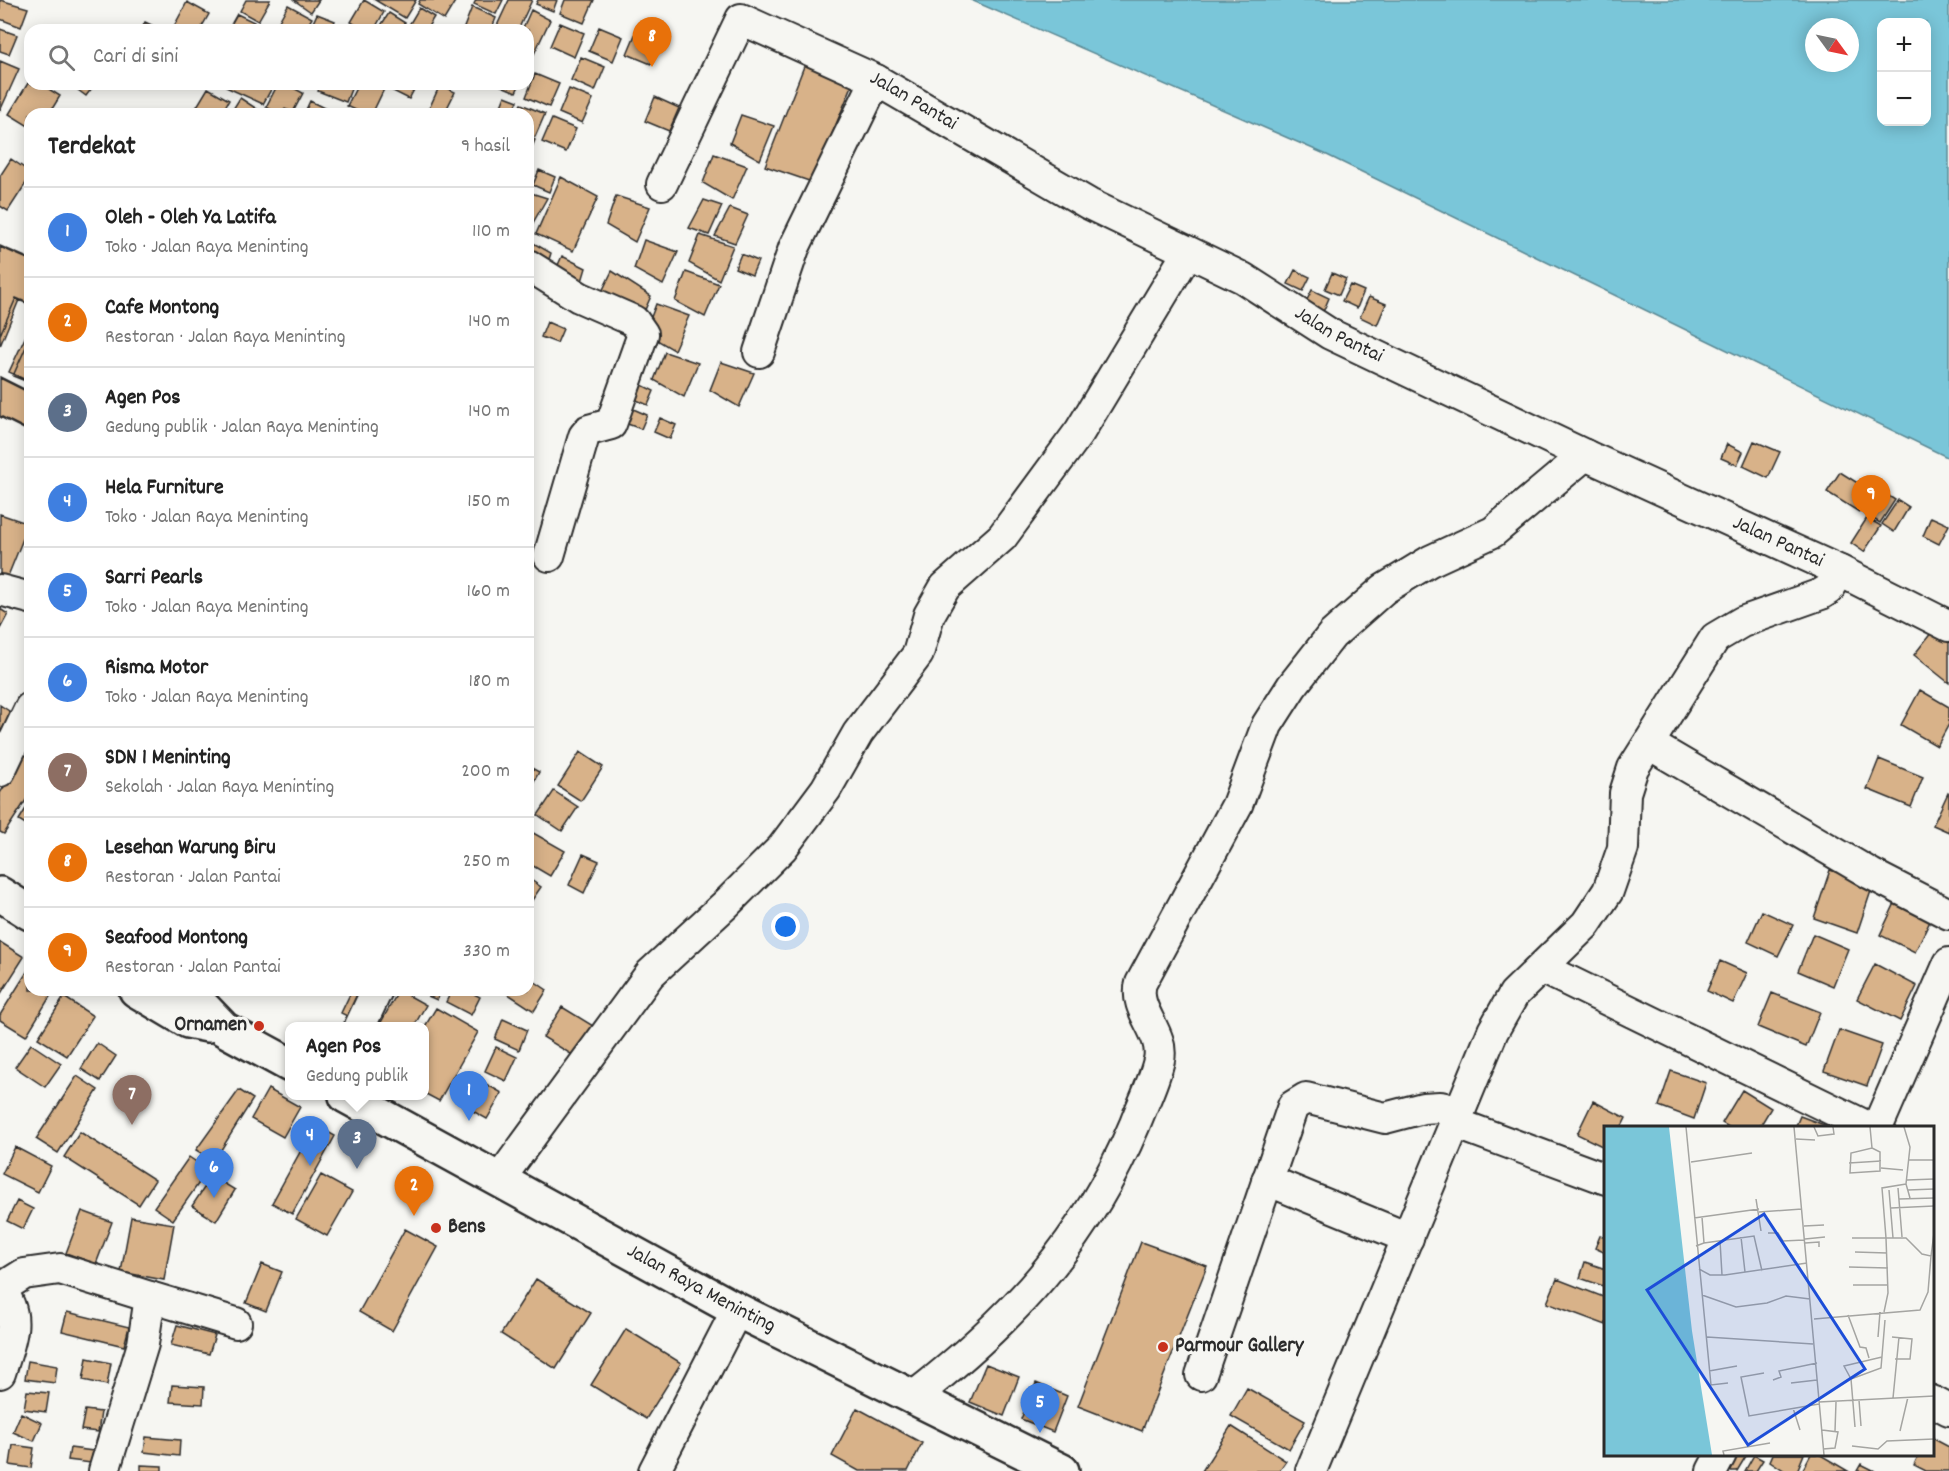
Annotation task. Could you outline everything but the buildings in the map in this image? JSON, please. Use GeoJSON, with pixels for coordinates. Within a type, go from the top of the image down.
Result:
{"type":"FeatureCollection","features":[{"type":"Feature","properties":{"kind":"highway"},"geometry":{"type":"LineString","coordinates":[[0,894],[24,909]]}},
{"type":"Feature","properties":{"kind":"highway"},"geometry":{"type":"LineString","coordinates":[[146,996],[189,1021],[224,1029],[285,1062]]}},
{"type":"Feature","properties":{"kind":"highway"},"geometry":{"type":"LineString","coordinates":[[189,996],[199,1003],[224,1029]]}},
{"type":"Feature","properties":{"kind":"highway","name":"Jalan Raya Meninting"},"geometry":{"type":"LineString","coordinates":[[355,1100],[737,1310],[1062,1471]]}},
{"type":"Feature","properties":{"kind":"street","name":"Jalan Pantai"},"geometry":{"type":"LineString","coordinates":[[662,184],[741,19],[876,80],[1089,204],[1243,278],[1330,334],[1585,455],[1840,571],[1949,626]]}},
{"type":"Feature","properties":{"kind":"street"},"geometry":{"type":"LineString","coordinates":[[759,352],[794,248],[876,80]]}},
{"type":"Feature","properties":{"kind":"street"},"geometry":{"type":"LineString","coordinates":[[499,1180],[650,974],[725,905],[782,848],[826,789],[858,733],[918,654],[929,615],[945,587],[1002,537],[1080,431],[1188,252]]}},
{"type":"Feature","properties":{"kind":"street"},"geometry":{"type":"LineString","coordinates":[[534,270],[579,297],[634,321],[643,334],[611,424],[589,430],[584,436],[549,556]]}},
{"type":"Feature","properties":{"kind":"street"},"geometry":{"type":"LineString","coordinates":[[912,1398],[970,1353],[1016,1306],[1060,1256],[1104,1189],[1127,1143],[1160,1057],[1158,1041],[1140,1003],[1141,983],[1237,805],[1267,724],[1292,686],[1332,635],[1384,589],[1430,561],[1493,532],[1585,455]]}},
{"type":"Feature","properties":{"kind":"street"},"geometry":{"type":"LineString","coordinates":[[1311,1471],[1493,1031],[1514,994],[1586,924],[1608,891],[1623,848],[1628,780],[1649,744],[1715,638],[1742,622],[1821,594],[1829,589],[1840,571]]}},
{"type":"Feature","properties":{"kind":"street"},"geometry":{"type":"LineString","coordinates":[[0,590],[24,596]]}},
{"type":"Feature","properties":{"kind":"street"},"geometry":{"type":"LineString","coordinates":[[0,771],[24,721]]}},
{"type":"Feature","properties":{"kind":"street"},"geometry":{"type":"LineString","coordinates":[[1649,744],[1871,874],[1949,914]]}},
{"type":"Feature","properties":{"kind":"street"},"geometry":{"type":"LineString","coordinates":[[1878,1126],[1949,963]]}},
{"type":"Feature","properties":{"kind":"street"},"geometry":{"type":"LineString","coordinates":[[1542,968],[1866,1126]]}},
{"type":"Feature","properties":{"kind":"street"},"geometry":{"type":"LineString","coordinates":[[362,1022],[375,996]]}},
{"type":"Feature","properties":{"kind":"street"},"geometry":{"type":"LineString","coordinates":[[1201,1375],[1293,1106],[1299,1101],[1306,1098],[1385,1118],[1423,1108],[1440,1107],[1457,1117],[1604,1179]]}},
{"type":"Feature","properties":{"kind":"street"},"geometry":{"type":"LineString","coordinates":[[1267,1180],[1408,1238]]}},
{"type":"Feature","properties":{"kind":"street"},"geometry":{"type":"LineString","coordinates":[[0,1373],[14,1325],[11,1308],[0,1289],[24,1274],[60,1269],[236,1323]]}},
{"type":"Feature","properties":{"kind":"street"},"geometry":{"type":"LineString","coordinates":[[104,1471],[143,1344],[150,1297]]}},
{"type":"Feature","properties":{"kind":"street"},"geometry":{"type":"LineString","coordinates":[[654,1471],[737,1310]]}},
{"type":"Feature","properties":{"kind":"street"},"geometry":{"type":"LineString","coordinates":[[1934,1402],[1949,1410]]}},
{"type":"Feature","properties":{"kind":"street"},"geometry":{"type":"LineString","coordinates":[[1712,1471],[1720,1456]]}},
{"type":"Feature","properties":{"kind":"water"},"geometry":{"type":"Polygon","coordinates":[[[971,0],[1949,0],[1949,458],[1327,155],[971,0]]]}},
{"type":"Feature","properties":{"kind":"place","name":"Lesehan Warung Biru"},"geometry":{"type":"Point","coordinates":[652,67]}},
{"type":"Feature","properties":{"kind":"place","name":"Seafood Montong"},"geometry":{"type":"Point","coordinates":[1871,525]}},
{"type":"Feature","properties":{"kind":"place","name":"Ornamen"},"geometry":{"type":"Point","coordinates":[259,1026]}},
{"type":"Feature","properties":{"kind":"place","name":"Oleh - Oleh Ya Latifa"},"geometry":{"type":"Point","coordinates":[469,1121]}},
{"type":"Feature","properties":{"kind":"place","name":"SDN 1 Meninting"},"geometry":{"type":"Point","coordinates":[132,1125]}},
{"type":"Feature","properties":{"kind":"place","name":"Hela Furniture"},"geometry":{"type":"Point","coordinates":[310,1166]}},
{"type":"Feature","properties":{"kind":"place","name":"Agen Pos"},"geometry":{"type":"Point","coordinates":[357,1169]}},
{"type":"Feature","properties":{"kind":"place","name":"Risma Motor"},"geometry":{"type":"Point","coordinates":[214,1198]}},
{"type":"Feature","properties":{"kind":"place","name":"Cafe Montong"},"geometry":{"type":"Point","coordinates":[414,1216]}},
{"type":"Feature","properties":{"kind":"place","name":"Bens"},"geometry":{"type":"Point","coordinates":[436,1228]}},
{"type":"Feature","properties":{"kind":"place","name":"Parmour Gallery"},"geometry":{"type":"Point","coordinates":[1163,1347]}},
{"type":"Feature","properties":{"kind":"place","name":"Sarri Pearls"},"geometry":{"type":"Point","coordinates":[1040,1433]}}]}
